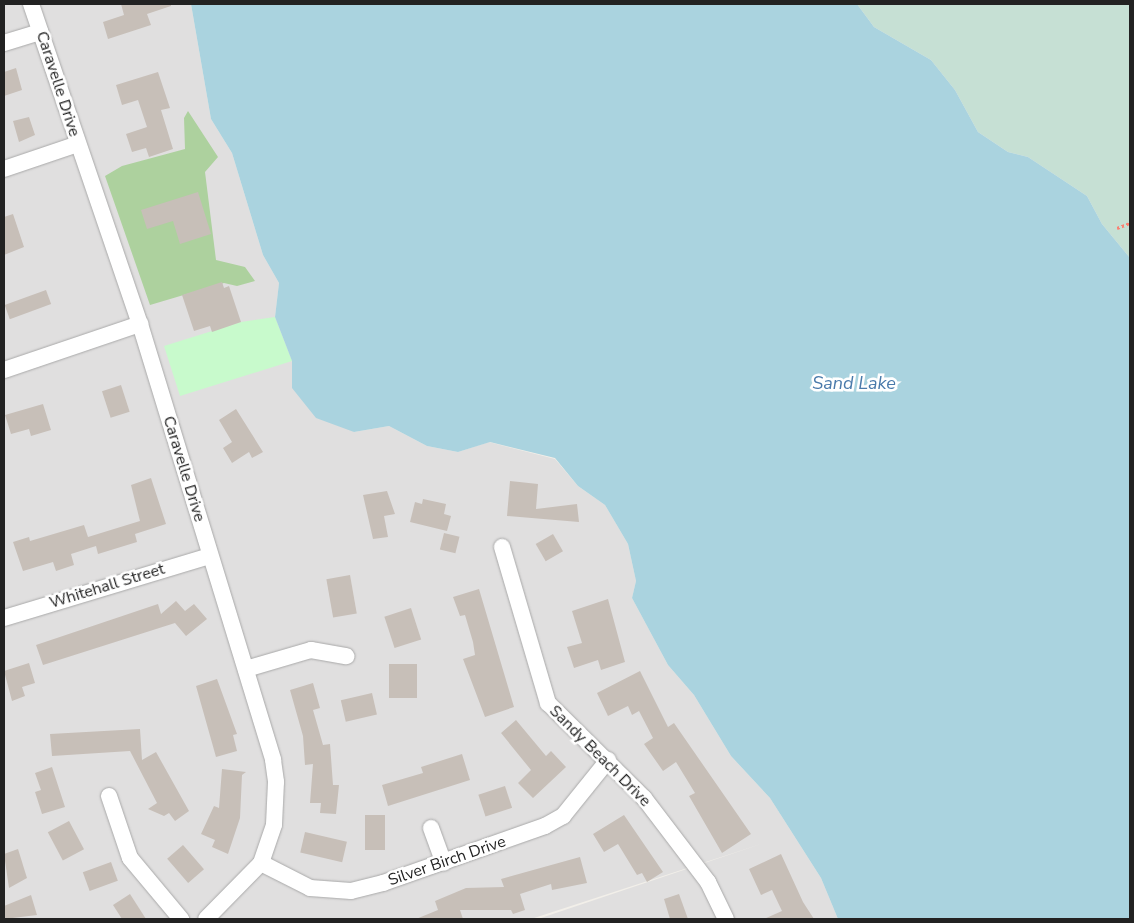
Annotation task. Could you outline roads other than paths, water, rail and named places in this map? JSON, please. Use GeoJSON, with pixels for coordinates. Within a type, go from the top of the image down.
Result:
{"type":"FeatureCollection","features":[{"type":"Feature","properties":{"kind":"street","name":"Caravelle Drive"},"geometry":{"type":"LineString","coordinates":[[31,4],[140,324],[246,669],[276,782],[274,825],[261,863],[206,919]]}},
{"type":"Feature","properties":{"kind":"street"},"geometry":{"type":"LineString","coordinates":[[4,42],[40,32]]}},
{"type":"Feature","properties":{"kind":"street"},"geometry":{"type":"LineString","coordinates":[[4,169],[78,144]]}},
{"type":"Feature","properties":{"kind":"street"},"geometry":{"type":"LineString","coordinates":[[4,370],[140,324]]}},
{"type":"Feature","properties":{"kind":"street","name":"Sandy Beach Drive"},"geometry":{"type":"LineString","coordinates":[[502,547],[548,704],[608,760],[644,798],[708,882],[726,919]]}},
{"type":"Feature","properties":{"kind":"street","name":"Whitehall Street"},"geometry":{"type":"LineString","coordinates":[[4,618],[210,556]]}},
{"type":"Feature","properties":{"kind":"street"},"geometry":{"type":"LineString","coordinates":[[246,669],[311,650],[346,656]]}},
{"type":"Feature","properties":{"kind":"street","name":"Silver Birch Drive"},"geometry":{"type":"LineString","coordinates":[[261,863],[310,888],[334,891],[383,883],[444,863],[563,816],[608,760]]}},
{"type":"Feature","properties":{"kind":"street"},"geometry":{"type":"LineString","coordinates":[[109,796],[130,858],[181,919]]}},
{"type":"Feature","properties":{"kind":"street"},"geometry":{"type":"LineString","coordinates":[[431,828],[444,863]]}},
{"type":"Feature","properties":{"kind":"water","name":"Sand Lake"},"geometry":{"type":"Polygon","coordinates":[[[191,4],[857,4],[874,27],[931,60],[955,90],[978,132],[1008,152],[1028,157],[1087,196],[1102,224],[1130,258],[1130,919],[838,919],[821,878],[770,798],[731,756],[694,695],[668,665],[632,598],[636,581],[628,544],[605,505],[578,486],[555,458],[490,442],[458,452],[427,446],[389,426],[354,432],[316,418],[292,388],[292,361],[275,317],[279,283],[263,255],[232,153],[211,119],[191,4]]]}}]}
